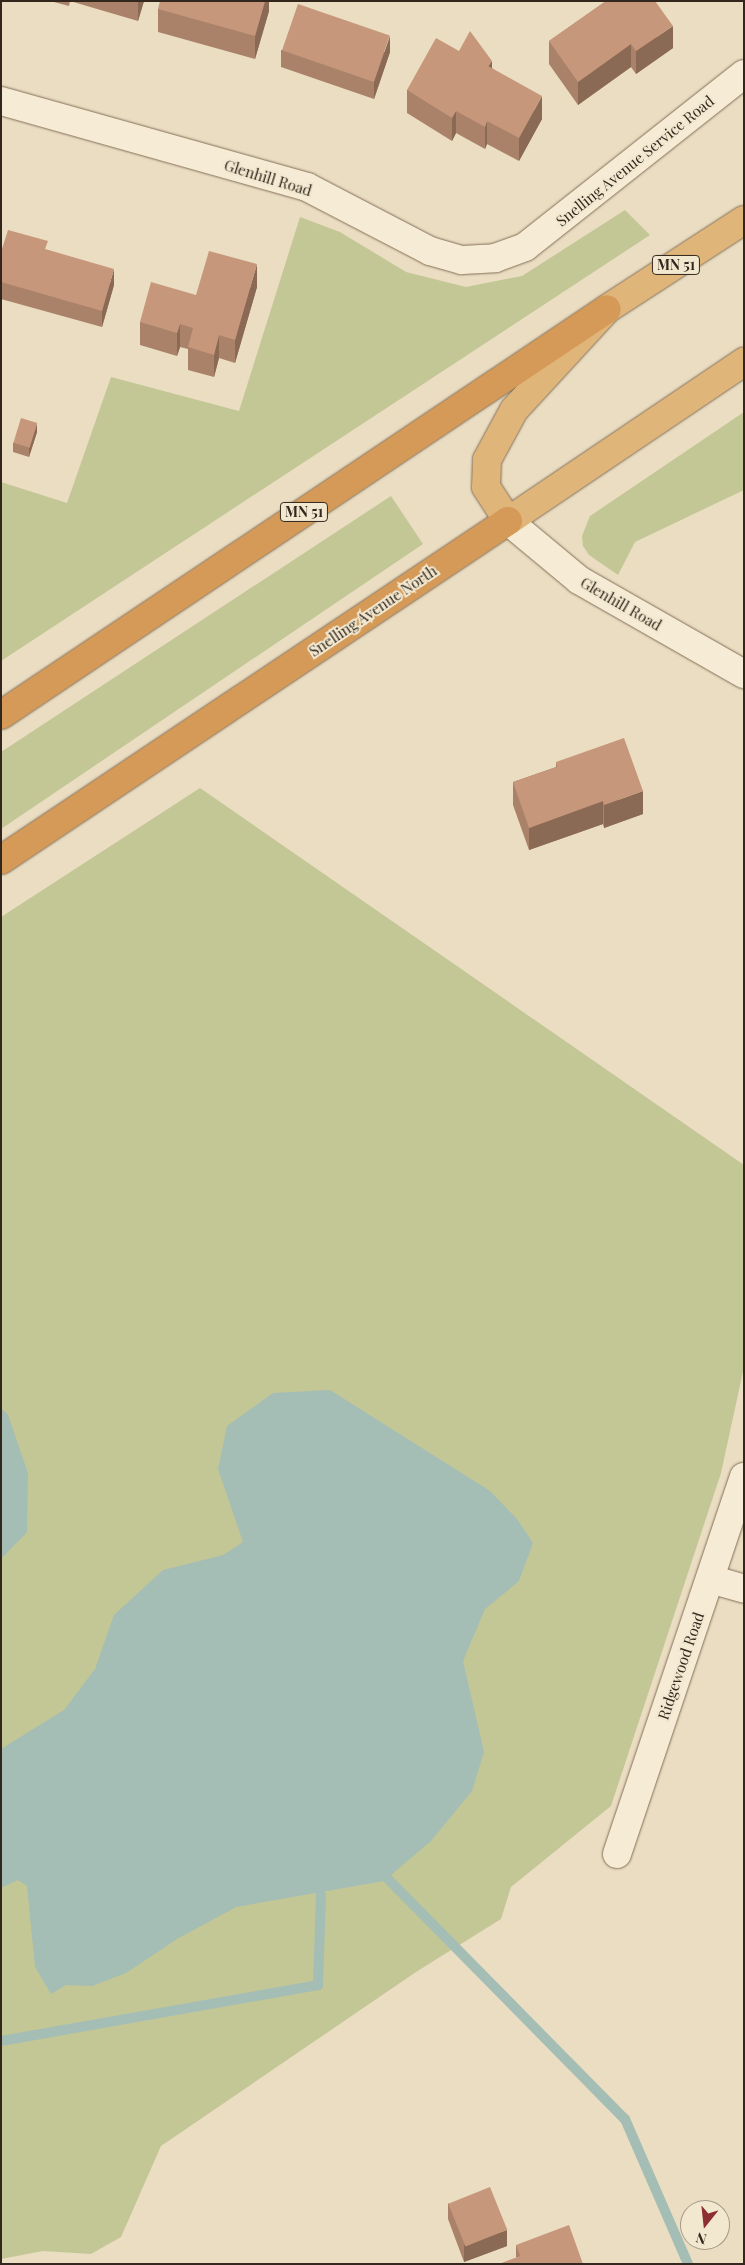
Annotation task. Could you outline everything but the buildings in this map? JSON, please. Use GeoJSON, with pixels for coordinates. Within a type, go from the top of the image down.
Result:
{"type":"FeatureCollection","features":[{"type":"Feature","properties":{"kind":"highway","name":"MN 51"},"geometry":{"type":"LineString","coordinates":[[1,715],[744,220]]}},
{"type":"Feature","properties":{"kind":"highway"},"geometry":{"type":"LineString","coordinates":[[508,521],[486,487],[487,460],[514,410],[608,309]]}},
{"type":"Feature","properties":{"kind":"highway","name":"Snelling Avenue North"},"geometry":{"type":"LineString","coordinates":[[1,860],[744,362]]}},
{"type":"Feature","properties":{"kind":"street","name":"Snelling Avenue Service Road"},"geometry":{"type":"LineString","coordinates":[[525,248],[744,74]]}},
{"type":"Feature","properties":{"kind":"street","name":"Glenhill Road"},"geometry":{"type":"LineString","coordinates":[[1,101],[307,187],[430,251],[462,260],[495,258],[525,248]]}},
{"type":"Feature","properties":{"kind":"street","name":"Glenhill Road"},"geometry":{"type":"LineString","coordinates":[[508,521],[579,580],[744,674]]}},
{"type":"Feature","properties":{"kind":"street","name":"Ridgewood Road"},"geometry":{"type":"LineString","coordinates":[[617,1854],[744,1477]]}},
{"type":"Feature","properties":{"kind":"street"},"geometry":{"type":"LineString","coordinates":[[710,1579],[744,1589]]}},
{"type":"Feature","properties":{"kind":"green space"},"geometry":{"type":"Polygon","coordinates":[[[625,210],[650,235],[1,661],[1,482],[67,503],[111,377],[239,411],[300,217],[340,232],[406,272],[466,287],[522,276],[625,210]]]}},
{"type":"Feature","properties":{"kind":"green space"},"geometry":{"type":"Polygon","coordinates":[[[744,412],[744,490],[635,542],[618,575],[589,555],[583,546],[582,536],[590,516],[744,412]]]}},
{"type":"Feature","properties":{"kind":"green space"},"geometry":{"type":"Polygon","coordinates":[[[391,496],[423,544],[1,829],[1,752],[391,496]]]}},
{"type":"Feature","properties":{"kind":"green space"},"geometry":{"type":"Polygon","coordinates":[[[200,788],[744,1165],[744,1367],[721,1473],[611,1806],[511,1887],[501,1919],[416,1972],[161,2146],[121,2237],[91,2254],[43,2251],[1,2259],[1,917],[200,788]]]}},
{"type":"Feature","properties":{"kind":"water"},"geometry":{"type":"Polygon","coordinates":[[[330,1390],[490,1491],[517,1519],[533,1543],[519,1581],[485,1609],[463,1661],[484,1752],[472,1791],[431,1841],[384,1881],[236,1907],[177,1939],[126,1973],[92,1986],[66,1985],[51,1994],[35,1967],[27,1886],[18,1880],[1,1888],[1,1749],[64,1710],[95,1669],[114,1615],[163,1570],[223,1555],[243,1542],[218,1469],[227,1426],[273,1393],[330,1390]]]}},
{"type":"Feature","properties":{"kind":"water"},"geometry":{"type":"Polygon","coordinates":[[[1,1408],[8,1415],[28,1473],[27,1532],[1,1559],[1,1408]]]}},
{"type":"Feature","properties":{"kind":"waterway"},"geometry":{"type":"LineString","coordinates":[[387,1878],[625,2119],[688,2264]]}},
{"type":"Feature","properties":{"kind":"waterway"},"geometry":{"type":"LineString","coordinates":[[1,2041],[318,1985],[321,1895]]}}]}
